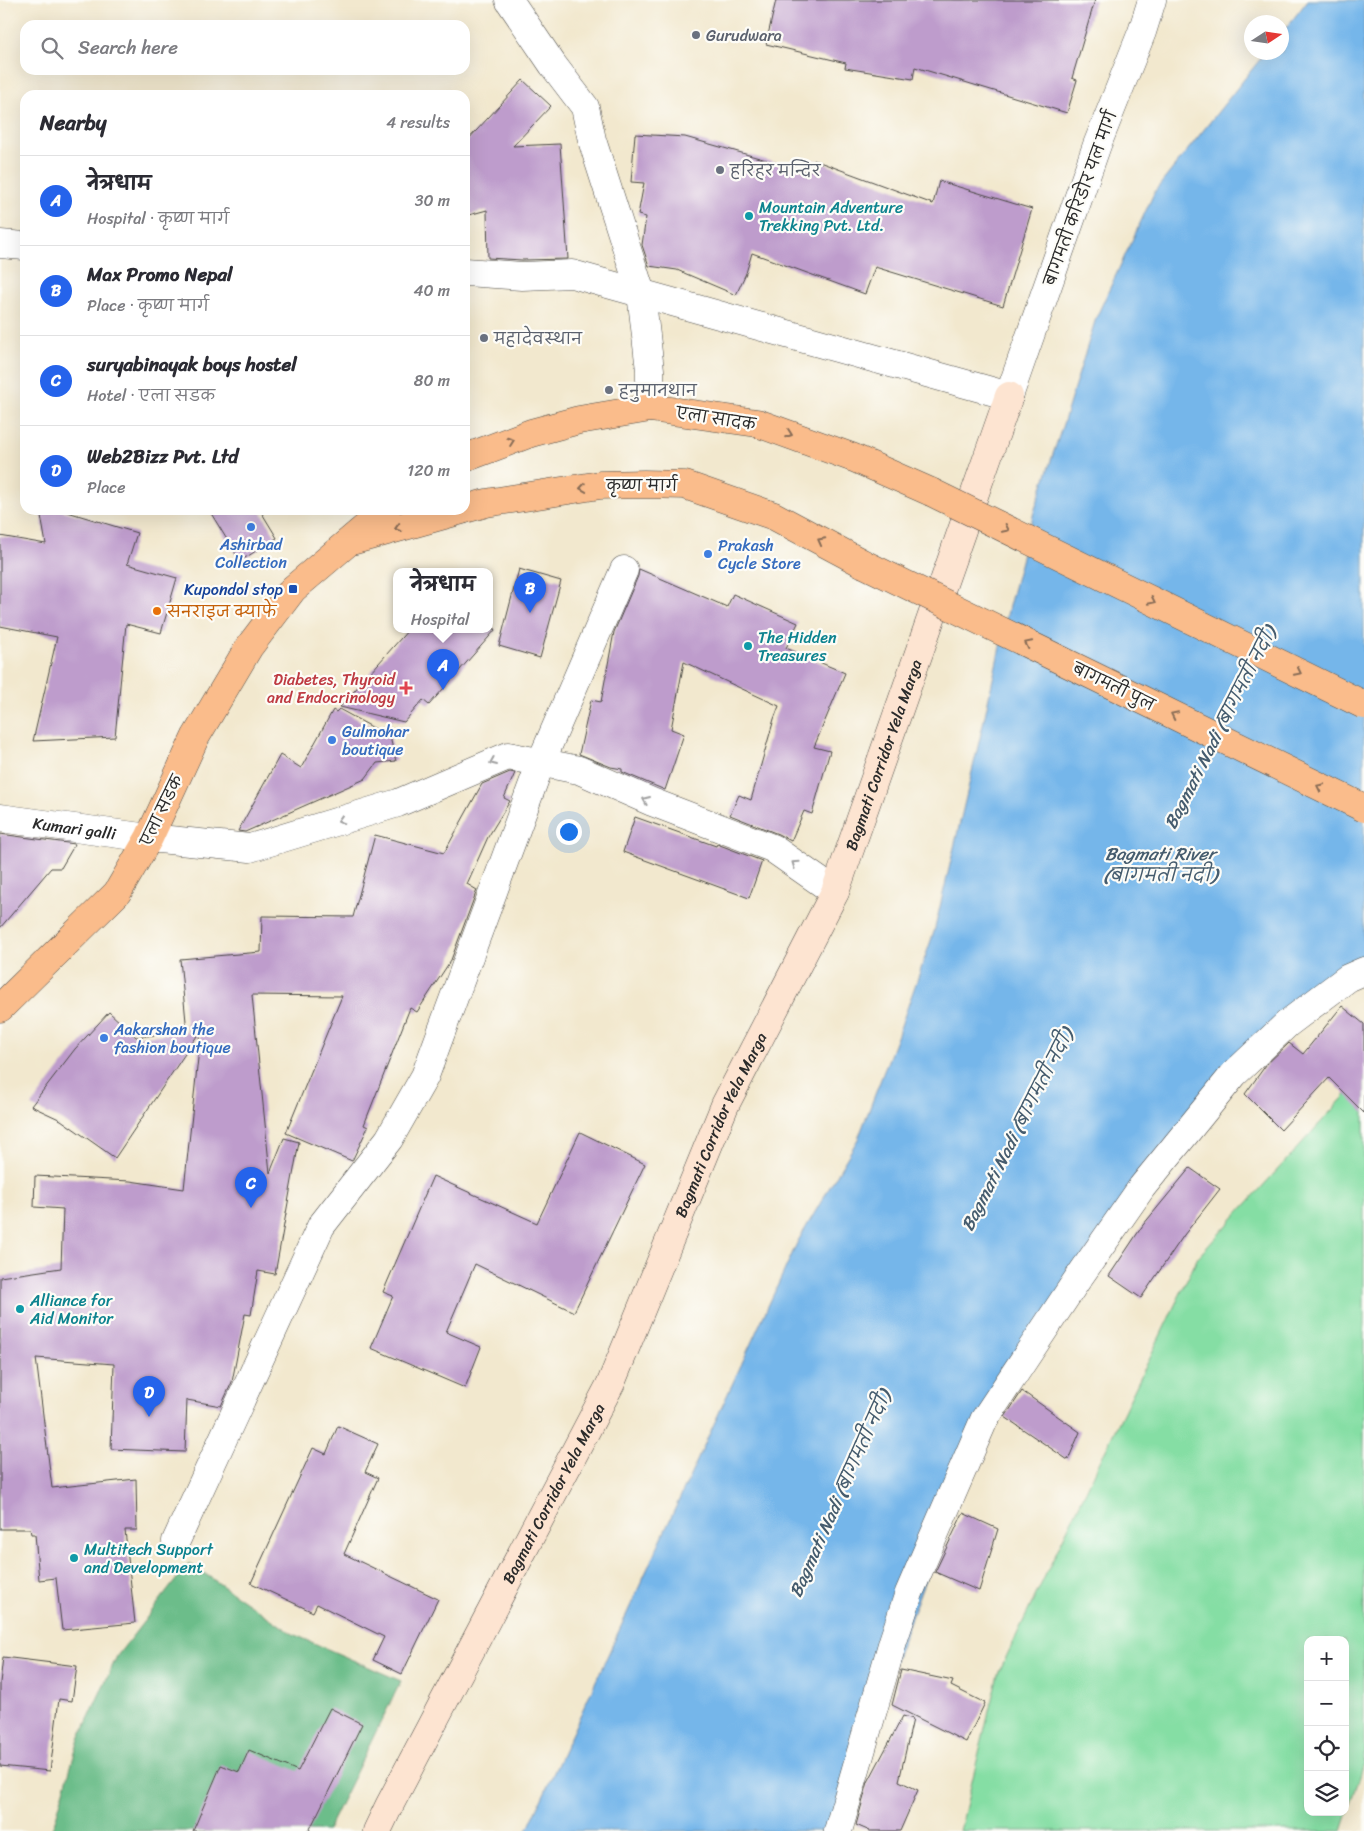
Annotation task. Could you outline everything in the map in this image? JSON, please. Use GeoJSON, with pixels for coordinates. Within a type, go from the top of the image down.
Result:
{"type":"FeatureCollection","features":[{"type":"Feature","properties":{"kind":"main road","name":"Bagmati Corridor Yela Marga"},"geometry":{"type":"LineString","coordinates":[[377,1831],[393,1797],[611,1383],[725,1105],[835,892],[1009,396]]}},
{"type":"Feature","properties":{"kind":"main road","name":"एला सादक"},"geometry":{"type":"LineString","coordinates":[[470,456],[531,434],[579,420],[650,408],[757,423],[854,458],[931,492],[1364,705]]}},
{"type":"Feature","properties":{"kind":"main road","name":"कृष्ण मार्ग"},"geometry":{"type":"LineString","coordinates":[[470,508],[486,503],[600,485],[686,485],[774,516],[864,564]]}},
{"type":"Feature","properties":{"kind":"main road"},"geometry":{"type":"LineString","coordinates":[[346,543],[380,515]]}},
{"type":"Feature","properties":{"kind":"main road","name":"कृष्ण मार्ग"},"geometry":{"type":"LineString","coordinates":[[346,543],[446,515]]}},
{"type":"Feature","properties":{"kind":"main road","name":"एला सडक"},"geometry":{"type":"LineString","coordinates":[[0,1008],[117,893],[149,838],[195,738],[249,648],[294,589],[346,543]]}},
{"type":"Feature","properties":{"kind":"main road","name":"बागमती पुल"},"geometry":{"type":"LineString","coordinates":[[864,564],[1364,808]]}},
{"type":"Feature","properties":{"kind":"street"},"geometry":{"type":"LineString","coordinates":[[508,0],[585,108],[592,140],[640,294],[650,370],[650,408]]}},
{"type":"Feature","properties":{"kind":"street","name":"बागमती करिडोर यल मार्ग"},"geometry":{"type":"LineString","coordinates":[[1009,396],[1097,145],[1142,32],[1152,0]]}},
{"type":"Feature","properties":{"kind":"street"},"geometry":{"type":"LineString","coordinates":[[0,244],[20,246]]}},
{"type":"Feature","properties":{"kind":"street"},"geometry":{"type":"LineString","coordinates":[[470,272],[522,276],[572,274],[1009,396]]}},
{"type":"Feature","properties":{"kind":"street"},"geometry":{"type":"LineString","coordinates":[[176,1541],[320,1226],[389,1139],[425,1076],[541,762],[624,570]]}},
{"type":"Feature","properties":{"kind":"street"},"geometry":{"type":"LineString","coordinates":[[149,838],[250,848],[398,803],[508,756],[579,770],[652,802],[772,848],[835,892]]}},
{"type":"Feature","properties":{"kind":"street","name":"Kumari galli"},"geometry":{"type":"LineString","coordinates":[[0,814],[149,838]]}},
{"type":"Feature","properties":{"kind":"street","name":"Kumari galli"},"geometry":{"type":"LineString","coordinates":[[0,818],[149,838]]}},
{"type":"Feature","properties":{"kind":"street"},"geometry":{"type":"LineString","coordinates":[[838,1831],[892,1642],[909,1592],[984,1420],[1077,1280],[1142,1187],[1234,1074],[1287,1024],[1348,978],[1364,972]]}},
{"type":"Feature","properties":{"kind":"green space"},"geometry":{"type":"Polygon","coordinates":[[[1364,1075],[1364,1764],[1349,1810],[1349,1636],[1304,1636],[1304,1816],[1347,1816],[1342,1831],[960,1831],[998,1674],[1198,1257],[1364,1075]]]}},
{"type":"Feature","properties":{"kind":"green space"},"geometry":{"type":"Polygon","coordinates":[[[189,1563],[293,1634],[401,1681],[327,1831],[51,1831],[79,1739],[117,1656],[189,1563]]]}},
{"type":"Feature","properties":{"kind":"water","name":"Bagmati River (बागमती नदी)"},"geometry":{"type":"Polygon","coordinates":[[[1308,0],[1364,0],[1364,971],[1234,1074],[984,1420],[832,1831],[527,1831],[798,1241],[858,1139],[897,1037],[934,932],[1009,606],[1034,512],[1096,318],[1155,191],[1259,60],[1289,60],[1289,24],[1308,0]]]}},
{"type":"Feature","properties":{"kind":"building"},"geometry":{"type":"Polygon","coordinates":[[[776,0],[1095,0],[1072,78],[1077,80],[1067,113],[915,67],[913,79],[845,68],[846,63],[766,44],[776,0]]]}},
{"type":"Feature","properties":{"kind":"building"},"geometry":{"type":"Polygon","coordinates":[[[523,80],[551,106],[513,146],[560,144],[568,259],[522,260],[488,258],[487,210],[470,215],[470,138],[523,80]]]}},
{"type":"Feature","properties":{"kind":"building"},"geometry":{"type":"Polygon","coordinates":[[[635,134],[685,137],[809,172],[814,160],[933,204],[939,181],[1032,209],[1003,306],[875,267],[865,294],[752,253],[746,273],[736,295],[677,270],[649,266],[642,245],[646,217],[638,215],[644,183],[631,182],[635,134]]]}},
{"type":"Feature","properties":{"kind":"building"},"geometry":{"type":"Polygon","coordinates":[[[41,515],[78,515],[137,533],[127,564],[177,578],[161,633],[126,624],[115,737],[33,741],[57,637],[0,626],[0,536],[46,544],[41,515]]]}},
{"type":"Feature","properties":{"kind":"building"},"geometry":{"type":"Polygon","coordinates":[[[212,515],[263,515],[277,538],[240,561],[212,515]]]}},
{"type":"Feature","properties":{"kind":"building"},"geometry":{"type":"Polygon","coordinates":[[[519,569],[561,581],[540,658],[499,646],[519,569]]]}},
{"type":"Feature","properties":{"kind":"building"},"geometry":{"type":"Polygon","coordinates":[[[639,569],[727,607],[733,594],[798,623],[786,648],[845,673],[814,747],[830,751],[812,814],[804,811],[791,841],[730,815],[739,795],[751,800],[779,706],[684,662],[671,729],[684,734],[665,790],[622,772],[622,769],[611,767],[579,754],[591,700],[601,702],[614,632],[638,576],[639,569]]]}},
{"type":"Feature","properties":{"kind":"building","name":"Diabetes, Thyroid and Endocrinology"},"geometry":{"type":"Polygon","coordinates":[[[405,633],[492,633],[429,705],[423,700],[404,722],[340,707],[405,633]]]}},
{"type":"Feature","properties":{"kind":"building"},"geometry":{"type":"Polygon","coordinates":[[[339,709],[390,737],[396,761],[377,763],[365,779],[245,832],[238,831],[280,755],[301,768],[333,710],[336,712],[339,709]]]}},
{"type":"Feature","properties":{"kind":"building"},"geometry":{"type":"Polygon","coordinates":[[[510,772],[515,773],[504,798],[510,801],[488,837],[467,884],[477,890],[451,960],[417,1012],[410,1008],[364,1125],[368,1127],[352,1161],[286,1133],[342,996],[252,995],[270,1173],[284,1138],[299,1142],[275,1274],[258,1271],[251,1315],[245,1314],[232,1382],[221,1406],[187,1400],[185,1452],[111,1449],[114,1364],[36,1358],[52,1488],[136,1479],[137,1530],[125,1530],[135,1623],[62,1630],[56,1578],[39,1580],[35,1534],[31,1534],[30,1529],[0,1529],[0,1277],[61,1268],[63,1209],[34,1207],[35,1176],[130,1181],[184,1189],[201,1030],[115,1158],[61,1120],[31,1106],[75,1049],[109,1012],[136,1037],[187,1032],[180,959],[261,952],[262,916],[353,917],[375,835],[444,853],[482,784],[510,772]]]}},
{"type":"Feature","properties":{"kind":"building"},"geometry":{"type":"Polygon","coordinates":[[[635,817],[762,861],[749,898],[623,852],[635,817]]]}},
{"type":"Feature","properties":{"kind":"building"},"geometry":{"type":"Polygon","coordinates":[[[0,834],[75,844],[61,868],[51,868],[0,928],[0,834]]]}},
{"type":"Feature","properties":{"kind":"building"},"geometry":{"type":"Polygon","coordinates":[[[1342,1006],[1364,1024],[1364,1113],[1329,1078],[1281,1130],[1245,1094],[1266,1065],[1289,1043],[1303,1054],[1342,1006]]]}},
{"type":"Feature","properties":{"kind":"building"},"geometry":{"type":"Polygon","coordinates":[[[580,1132],[645,1164],[574,1312],[475,1264],[446,1332],[481,1347],[465,1388],[371,1348],[393,1296],[383,1292],[433,1176],[537,1223],[580,1132]]]}},
{"type":"Feature","properties":{"kind":"building"},"geometry":{"type":"Polygon","coordinates":[[[1190,1168],[1220,1189],[1184,1235],[1141,1298],[1109,1276],[1143,1225],[1190,1168]]]}},
{"type":"Feature","properties":{"kind":"building"},"geometry":{"type":"Polygon","coordinates":[[[1022,1391],[1080,1432],[1068,1460],[1005,1417],[1022,1391]]]}},
{"type":"Feature","properties":{"kind":"building"},"geometry":{"type":"Polygon","coordinates":[[[338,1426],[378,1444],[365,1472],[378,1478],[344,1554],[438,1599],[402,1674],[373,1660],[384,1637],[317,1604],[313,1612],[251,1583],[313,1448],[326,1454],[338,1426]]]}},
{"type":"Feature","properties":{"kind":"building"},"geometry":{"type":"Polygon","coordinates":[[[963,1513],[998,1529],[979,1591],[935,1572],[963,1513]]]}},
{"type":"Feature","properties":{"kind":"building"},"geometry":{"type":"Polygon","coordinates":[[[3,1657],[77,1666],[72,1701],[59,1699],[50,1771],[0,1766],[0,1683],[3,1657]]]}},
{"type":"Feature","properties":{"kind":"building"},"geometry":{"type":"Polygon","coordinates":[[[901,1670],[953,1681],[951,1686],[985,1703],[966,1742],[892,1705],[901,1670]]]}},
{"type":"Feature","properties":{"kind":"building"},"geometry":{"type":"Polygon","coordinates":[[[330,1708],[362,1724],[309,1831],[193,1831],[221,1765],[239,1772],[249,1750],[298,1771],[330,1708]]]}},
{"type":"Feature","properties":{"kind":"building"},"geometry":{"type":"Polygon","coordinates":[[[903,1716],[913,1719],[899,1781],[918,1790],[900,1831],[870,1831],[856,1825],[868,1782],[903,1716]]]}},
{"type":"Feature","properties":{"kind":"place","name":"Gurudwara"},"geometry":{"type":"Point","coordinates":[696,35]}},
{"type":"Feature","properties":{"kind":"place","name":"हरिहर मन्दिर"},"geometry":{"type":"Point","coordinates":[720,170]}},
{"type":"Feature","properties":{"kind":"place","name":"Mountain Adventure Trekking Pvt. Ltd."},"geometry":{"type":"Point","coordinates":[749,216]}},
{"type":"Feature","properties":{"kind":"place","name":"महादेवस्थान"},"geometry":{"type":"Point","coordinates":[484,338]}},
{"type":"Feature","properties":{"kind":"place","name":"हनुमानथान"},"geometry":{"type":"Point","coordinates":[609,390]}},
{"type":"Feature","properties":{"kind":"place","name":"Ashirbad Collection"},"geometry":{"type":"Point","coordinates":[251,527]}},
{"type":"Feature","properties":{"kind":"place","name":"Prakash Cycle Store"},"geometry":{"type":"Point","coordinates":[708,554]}},
{"type":"Feature","properties":{"kind":"place","name":"Kupondol stop"},"geometry":{"type":"Point","coordinates":[293,589]}},
{"type":"Feature","properties":{"kind":"place","name":"सनराइज क्याफे"},"geometry":{"type":"Point","coordinates":[157,611]}},
{"type":"Feature","properties":{"kind":"place","name":"Max Promo Nepal"},"geometry":{"type":"Point","coordinates":[530,613]}},
{"type":"Feature","properties":{"kind":"place","name":"The Hidden Treasures"},"geometry":{"type":"Point","coordinates":[748,646]}},
{"type":"Feature","properties":{"kind":"place","name":"Diabetes, Thyroid and Endocrinology"},"geometry":{"type":"Point","coordinates":[406,688]}},
{"type":"Feature","properties":{"kind":"place","name":"नेत्रधाम"},"geometry":{"type":"Point","coordinates":[443,690]}},
{"type":"Feature","properties":{"kind":"place","name":"Gulmohar boutique"},"geometry":{"type":"Point","coordinates":[332,740]}},
{"type":"Feature","properties":{"kind":"place","name":"Aakarshan the fashion boutique"},"geometry":{"type":"Point","coordinates":[104,1038]}},
{"type":"Feature","properties":{"kind":"place","name":"suryabinayak boys hostel"},"geometry":{"type":"Point","coordinates":[251,1208]}},
{"type":"Feature","properties":{"kind":"place","name":"Alliance for Aid Monitor"},"geometry":{"type":"Point","coordinates":[20,1309]}},
{"type":"Feature","properties":{"kind":"place","name":"Web2Bizz Pvt. Ltd"},"geometry":{"type":"Point","coordinates":[149,1417]}},
{"type":"Feature","properties":{"kind":"place","name":"Multitech Support and Development"},"geometry":{"type":"Point","coordinates":[74,1558]}},
{"type":"Feature","properties":{"kind":"water label","name":"Bagmati Nadi (बागमती नदी)"},"geometry":{"type":"Point","coordinates":[1220,728]}},
{"type":"Feature","properties":{"kind":"water label","name":"Bagmati Nadi (बागमती नदी)"},"geometry":{"type":"Point","coordinates":[1017,1130]}},
{"type":"Feature","properties":{"kind":"water label","name":"Bagmati Nadi (बागमती नदी)"},"geometry":{"type":"Point","coordinates":[840,1494]}}]}
